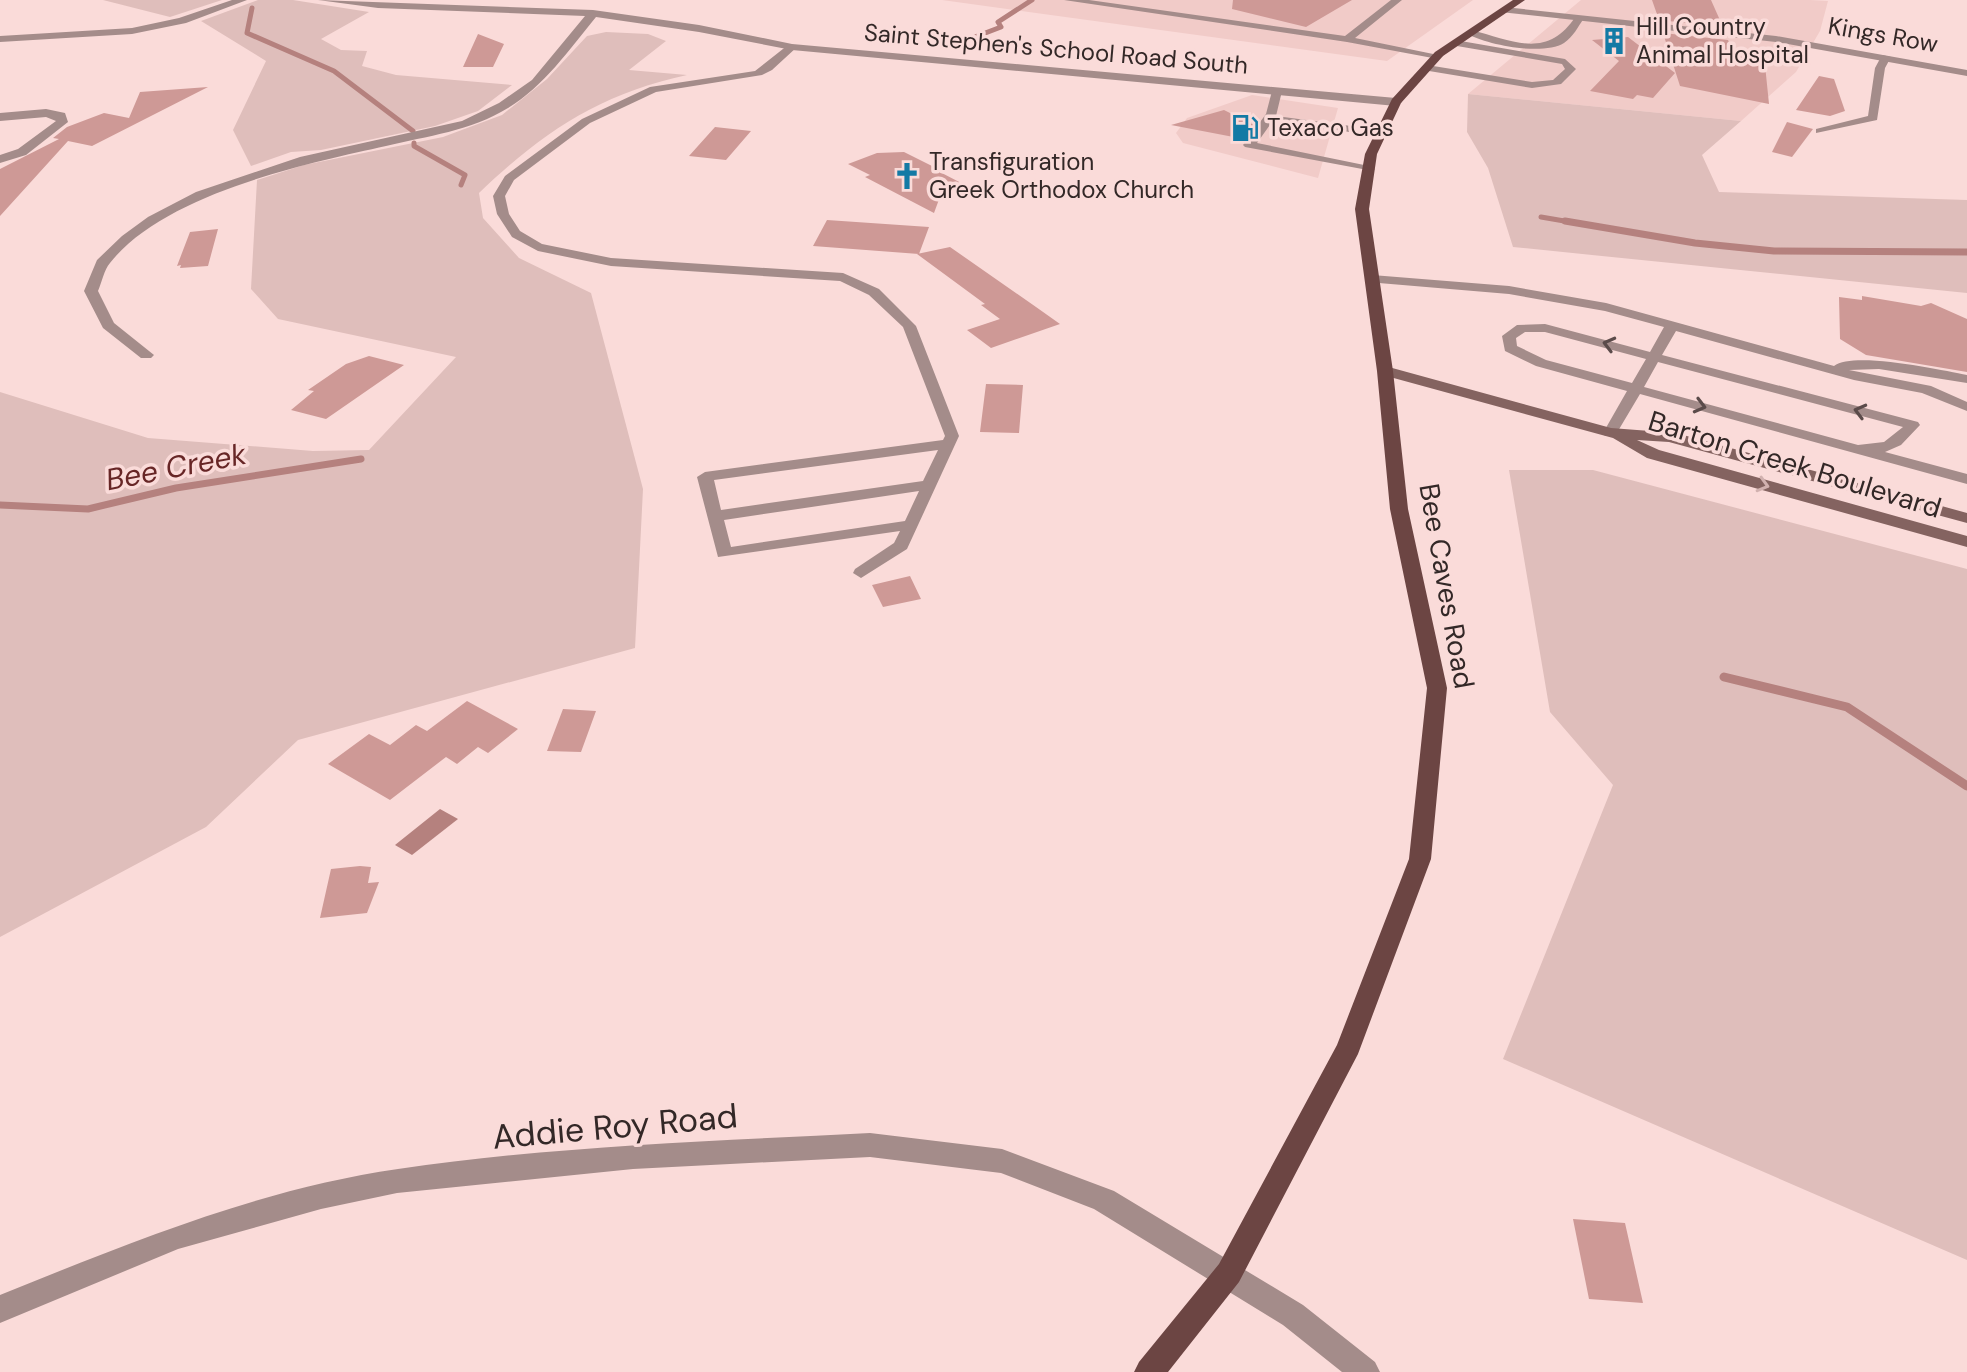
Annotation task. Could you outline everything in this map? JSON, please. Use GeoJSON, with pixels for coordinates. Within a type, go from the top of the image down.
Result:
{"type":"FeatureCollection","features":[{"type":"Feature","properties":{"kind":"main road","name":"Bee Caves Road"},"geometry":{"type":"LineString","coordinates":[[1149,1372],[1229,1273],[1349,1047],[1420,859],[1437,688],[1399,509],[1385,371],[1362,209],[1369,169],[1396,102],[1438,56],[1512,3]]}},
{"type":"Feature","properties":{"kind":"street"},"geometry":{"type":"LineString","coordinates":[[0,39],[132,31],[182,21],[242,0]]}},
{"type":"Feature","properties":{"kind":"street","name":"Saint Stephen's School Road South"},"geometry":{"type":"LineString","coordinates":[[323,0],[379,6],[601,13],[714,30],[792,47],[1396,102]]}},
{"type":"Feature","properties":{"kind":"street","name":"Kings Row"},"geometry":{"type":"LineString","coordinates":[[1512,3],[1579,18],[1776,39],[1967,73]]}},
{"type":"Feature","properties":{"kind":"street"},"geometry":{"type":"LineString","coordinates":[[146,355],[108,325],[91,291],[102,263],[127,239],[174,208],[232,182],[304,160],[438,132],[480,118],[536,82],[601,13],[619,7]]}},
{"type":"Feature","properties":{"kind":"street"},"geometry":{"type":"LineString","coordinates":[[0,117],[46,113],[61,116],[62,122],[22,152],[0,159]]}},
{"type":"Feature","properties":{"kind":"street","name":"Barton Creek Boulevard"},"geometry":{"type":"LineString","coordinates":[[1385,371],[1610,433],[1653,454],[1967,542]]}},
{"type":"Feature","properties":{"kind":"street","name":"Barton Creek Boulevard"},"geometry":{"type":"LineString","coordinates":[[1610,433],[1670,437],[1967,518]]}},
{"type":"Feature","properties":{"kind":"street","name":"Addie Roy Road"},"geometry":{"type":"LineString","coordinates":[[0,1309],[176,1237],[321,1197],[397,1181],[633,1157],[870,1145],[1002,1161],[1104,1200],[1229,1273],[1293,1315],[1365,1372]]}},
{"type":"Feature","properties":{"kind":"lane"},"geometry":{"type":"LineString","coordinates":[[1069,0],[1347,39],[1438,56]]}},
{"type":"Feature","properties":{"kind":"lane"},"geometry":{"type":"LineString","coordinates":[[1347,39],[1397,0]]}},
{"type":"Feature","properties":{"kind":"lane"},"geometry":{"type":"LineString","coordinates":[[1471,33],[1521,44],[1547,45],[1558,43],[1579,18]]}},
{"type":"Feature","properties":{"kind":"lane"},"geometry":{"type":"LineString","coordinates":[[1427,68],[1517,84],[1541,85],[1556,84],[1571,69],[1565,62],[1455,43]]}},
{"type":"Feature","properties":{"kind":"lane"},"geometry":{"type":"LineString","coordinates":[[792,47],[758,73],[654,89],[586,121],[509,178],[499,196],[503,214],[516,234],[538,247],[611,262],[843,277],[874,292],[909,326],[952,436],[901,546],[861,573]]}},
{"type":"Feature","properties":{"kind":"lane"},"geometry":{"type":"LineString","coordinates":[[1820,131],[1873,118],[1880,68],[1886,57]]}},
{"type":"Feature","properties":{"kind":"lane"},"geometry":{"type":"LineString","coordinates":[[1277,91],[1276,103],[1269,118],[1249,145],[1369,169]]}},
{"type":"Feature","properties":{"kind":"lane"},"geometry":{"type":"LineString","coordinates":[[1269,118],[1381,133]]}},
{"type":"Feature","properties":{"kind":"lane"},"geometry":{"type":"LineString","coordinates":[[1372,279],[1509,290],[1606,307],[1859,377],[1926,389],[1967,407]]}},
{"type":"Feature","properties":{"kind":"lane"},"geometry":{"type":"LineString","coordinates":[[1610,433],[1673,324]]}},
{"type":"Feature","properties":{"kind":"lane"},"geometry":{"type":"LineString","coordinates":[[1859,449],[1881,450],[1898,443],[1913,425],[1545,328],[1522,328],[1509,336],[1510,348],[1527,358],[1967,479]]}},
{"type":"Feature","properties":{"kind":"lane"},"geometry":{"type":"LineString","coordinates":[[1818,365],[1879,365],[1967,379]]}},
{"type":"Feature","properties":{"kind":"lane"},"geometry":{"type":"LineString","coordinates":[[1898,443],[1905,454],[1941,472]]}},
{"type":"Feature","properties":{"kind":"lane"},"geometry":{"type":"LineString","coordinates":[[910,525],[724,553],[705,477],[948,444]]}},
{"type":"Feature","properties":{"kind":"lane"},"geometry":{"type":"LineString","coordinates":[[715,516],[929,485]]}},
{"type":"Feature","properties":{"kind":"shaded area"},"geometry":{"type":"Polygon","coordinates":[[[103,0],[222,0],[170,17],[103,0]]]}},
{"type":"Feature","properties":{"kind":"shaded area"},"geometry":{"type":"Polygon","coordinates":[[[258,0],[293,0],[369,12],[321,39],[341,50],[367,51],[362,66],[396,75],[512,85],[478,111],[435,126],[321,150],[291,152],[251,166],[233,130],[266,61],[201,21],[258,0]]]}},
{"type":"Feature","properties":{"kind":"shaded area"},"geometry":{"type":"Polygon","coordinates":[[[942,0],[1473,0],[1387,61],[942,0]]]}},
{"type":"Feature","properties":{"kind":"shaded area"},"geometry":{"type":"Polygon","coordinates":[[[1581,0],[1828,1],[1820,31],[1796,72],[1741,121],[1468,94],[1581,0]]]}},
{"type":"Feature","properties":{"kind":"shaded area"},"geometry":{"type":"Polygon","coordinates":[[[606,32],[648,34],[666,41],[629,70],[687,75],[626,93],[574,118],[526,152],[479,193],[483,218],[519,258],[591,293],[643,489],[635,648],[298,740],[206,827],[0,937],[0,392],[148,438],[313,451],[369,450],[456,357],[278,319],[251,289],[257,180],[304,165],[443,137],[502,115],[547,79],[587,36],[606,32]]]}},
{"type":"Feature","properties":{"kind":"shaded area"},"geometry":{"type":"Polygon","coordinates":[[[1468,94],[1741,121],[1702,155],[1719,192],[1967,200],[1967,293],[1513,247],[1488,168],[1467,132],[1468,94]]]}},
{"type":"Feature","properties":{"kind":"shaded area"},"geometry":{"type":"Polygon","coordinates":[[[1252,95],[1338,108],[1318,178],[1183,143],[1176,133],[1187,118],[1252,95]]]}},
{"type":"Feature","properties":{"kind":"shaded area"},"geometry":{"type":"Polygon","coordinates":[[[1509,470],[1593,470],[1967,569],[1967,1260],[1503,1059],[1613,785],[1550,712],[1509,470]]]}},
{"type":"Feature","properties":{"kind":"shaded area"},"geometry":{"type":"Polygon","coordinates":[[[440,809],[458,819],[412,855],[395,845],[440,809]]]}},
{"type":"Feature","properties":{"kind":"building"},"geometry":{"type":"Polygon","coordinates":[[[1233,0],[1352,0],[1306,27],[1232,9],[1233,0]]]}},
{"type":"Feature","properties":{"kind":"building"},"geometry":{"type":"Polygon","coordinates":[[[1652,0],[1711,0],[1723,27],[1659,20],[1652,0]]]}},
{"type":"Feature","properties":{"kind":"building"},"geometry":{"type":"Polygon","coordinates":[[[1663,33],[1728,40],[1735,56],[1746,57],[1747,63],[1765,65],[1769,104],[1680,86],[1663,33]]]}},
{"type":"Feature","properties":{"kind":"building"},"geometry":{"type":"Polygon","coordinates":[[[478,34],[504,44],[493,67],[463,67],[478,34]]]}},
{"type":"Feature","properties":{"kind":"building"},"geometry":{"type":"Polygon","coordinates":[[[1628,37],[1675,73],[1653,98],[1637,95],[1633,99],[1590,91],[1619,61],[1592,40],[1628,37]]]}},
{"type":"Feature","properties":{"kind":"building"},"geometry":{"type":"Polygon","coordinates":[[[1819,76],[1834,79],[1845,111],[1830,116],[1796,110],[1819,76]]]}},
{"type":"Feature","properties":{"kind":"building"},"geometry":{"type":"Polygon","coordinates":[[[208,87],[92,146],[68,141],[0,216],[0,169],[59,139],[53,138],[67,127],[104,113],[129,118],[140,92],[208,87]]]}},
{"type":"Feature","properties":{"kind":"building"},"geometry":{"type":"Polygon","coordinates":[[[1224,110],[1254,125],[1244,139],[1171,125],[1224,110]]]}},
{"type":"Feature","properties":{"kind":"building"},"geometry":{"type":"Polygon","coordinates":[[[1787,122],[1813,129],[1792,157],[1772,152],[1787,122]]]}},
{"type":"Feature","properties":{"kind":"building"},"geometry":{"type":"Polygon","coordinates":[[[715,127],[751,131],[726,160],[689,156],[715,127]]]}},
{"type":"Feature","properties":{"kind":"building","name":"Transfiguration Greek Orthodox Church"},"geometry":{"type":"Polygon","coordinates":[[[904,152],[965,185],[941,194],[934,213],[865,177],[870,175],[848,164],[877,153],[904,152]]]}},
{"type":"Feature","properties":{"kind":"building"},"geometry":{"type":"Polygon","coordinates":[[[827,220],[929,227],[919,254],[813,246],[827,220]]]}},
{"type":"Feature","properties":{"kind":"building"},"geometry":{"type":"Polygon","coordinates":[[[218,229],[208,266],[177,266],[190,232],[218,229]]]}},
{"type":"Feature","properties":{"kind":"building"},"geometry":{"type":"Polygon","coordinates":[[[950,247],[1060,324],[991,348],[967,330],[1000,319],[981,305],[985,304],[917,254],[950,247]]]}},
{"type":"Feature","properties":{"kind":"building"},"geometry":{"type":"Polygon","coordinates":[[[1862,296],[1921,306],[1931,303],[1967,319],[1967,372],[1866,355],[1840,339],[1839,297],[1862,300],[1862,296]]]}},
{"type":"Feature","properties":{"kind":"building"},"geometry":{"type":"Polygon","coordinates":[[[369,356],[404,365],[326,419],[291,410],[314,391],[308,390],[346,364],[369,356]]]}},
{"type":"Feature","properties":{"kind":"building"},"geometry":{"type":"Polygon","coordinates":[[[986,384],[1023,385],[1019,433],[980,432],[986,384]]]}},
{"type":"Feature","properties":{"kind":"building"},"geometry":{"type":"Polygon","coordinates":[[[910,576],[921,599],[883,607],[872,585],[910,576]]]}},
{"type":"Feature","properties":{"kind":"building"},"geometry":{"type":"Polygon","coordinates":[[[467,701],[518,729],[488,753],[478,747],[457,764],[446,757],[390,800],[328,764],[369,734],[390,745],[416,725],[427,731],[467,701]]]}},
{"type":"Feature","properties":{"kind":"building"},"geometry":{"type":"Polygon","coordinates":[[[563,709],[596,711],[581,752],[547,751],[563,709]]]}},
{"type":"Feature","properties":{"kind":"building"},"geometry":{"type":"Polygon","coordinates":[[[371,867],[368,883],[379,882],[367,913],[320,918],[331,869],[371,867]]]}},
{"type":"Feature","properties":{"kind":"building"},"geometry":{"type":"Polygon","coordinates":[[[1573,1219],[1625,1223],[1643,1303],[1589,1299],[1573,1219]]]}},
{"type":"Feature","properties":{"kind":"waterway"},"geometry":{"type":"LineString","coordinates":[[967,40],[1001,27],[998,22],[1032,0]]}},
{"type":"Feature","properties":{"kind":"waterway"},"geometry":{"type":"LineString","coordinates":[[252,8],[247,33],[334,71],[413,131]]}},
{"type":"Feature","properties":{"kind":"waterway"},"geometry":{"type":"LineString","coordinates":[[414,143],[414,146],[465,175],[461,185]]}},
{"type":"Feature","properties":{"kind":"waterway"},"geometry":{"type":"LineString","coordinates":[[1541,217],[1576,223]]}},
{"type":"Feature","properties":{"kind":"waterway"},"geometry":{"type":"LineString","coordinates":[[1565,221],[1695,243],[1774,251],[1967,252]]}},
{"type":"Feature","properties":{"kind":"waterway","name":"Bee Creek"},"geometry":{"type":"LineString","coordinates":[[0,505],[88,509],[176,488],[361,459]]}},
{"type":"Feature","properties":{"kind":"waterway"},"geometry":{"type":"LineString","coordinates":[[1724,677],[1847,707],[1967,786]]}},
{"type":"Feature","properties":{"kind":"place","name":"Hill Country Animal Hospital"},"geometry":{"type":"Point","coordinates":[1614,41]}},
{"type":"Feature","properties":{"kind":"place","name":"Texaco Gas"},"geometry":{"type":"Point","coordinates":[1245,128]}},
{"type":"Feature","properties":{"kind":"place","name":"Transfiguration Greek Orthodox Church"},"geometry":{"type":"Point","coordinates":[907,176]}}]}
